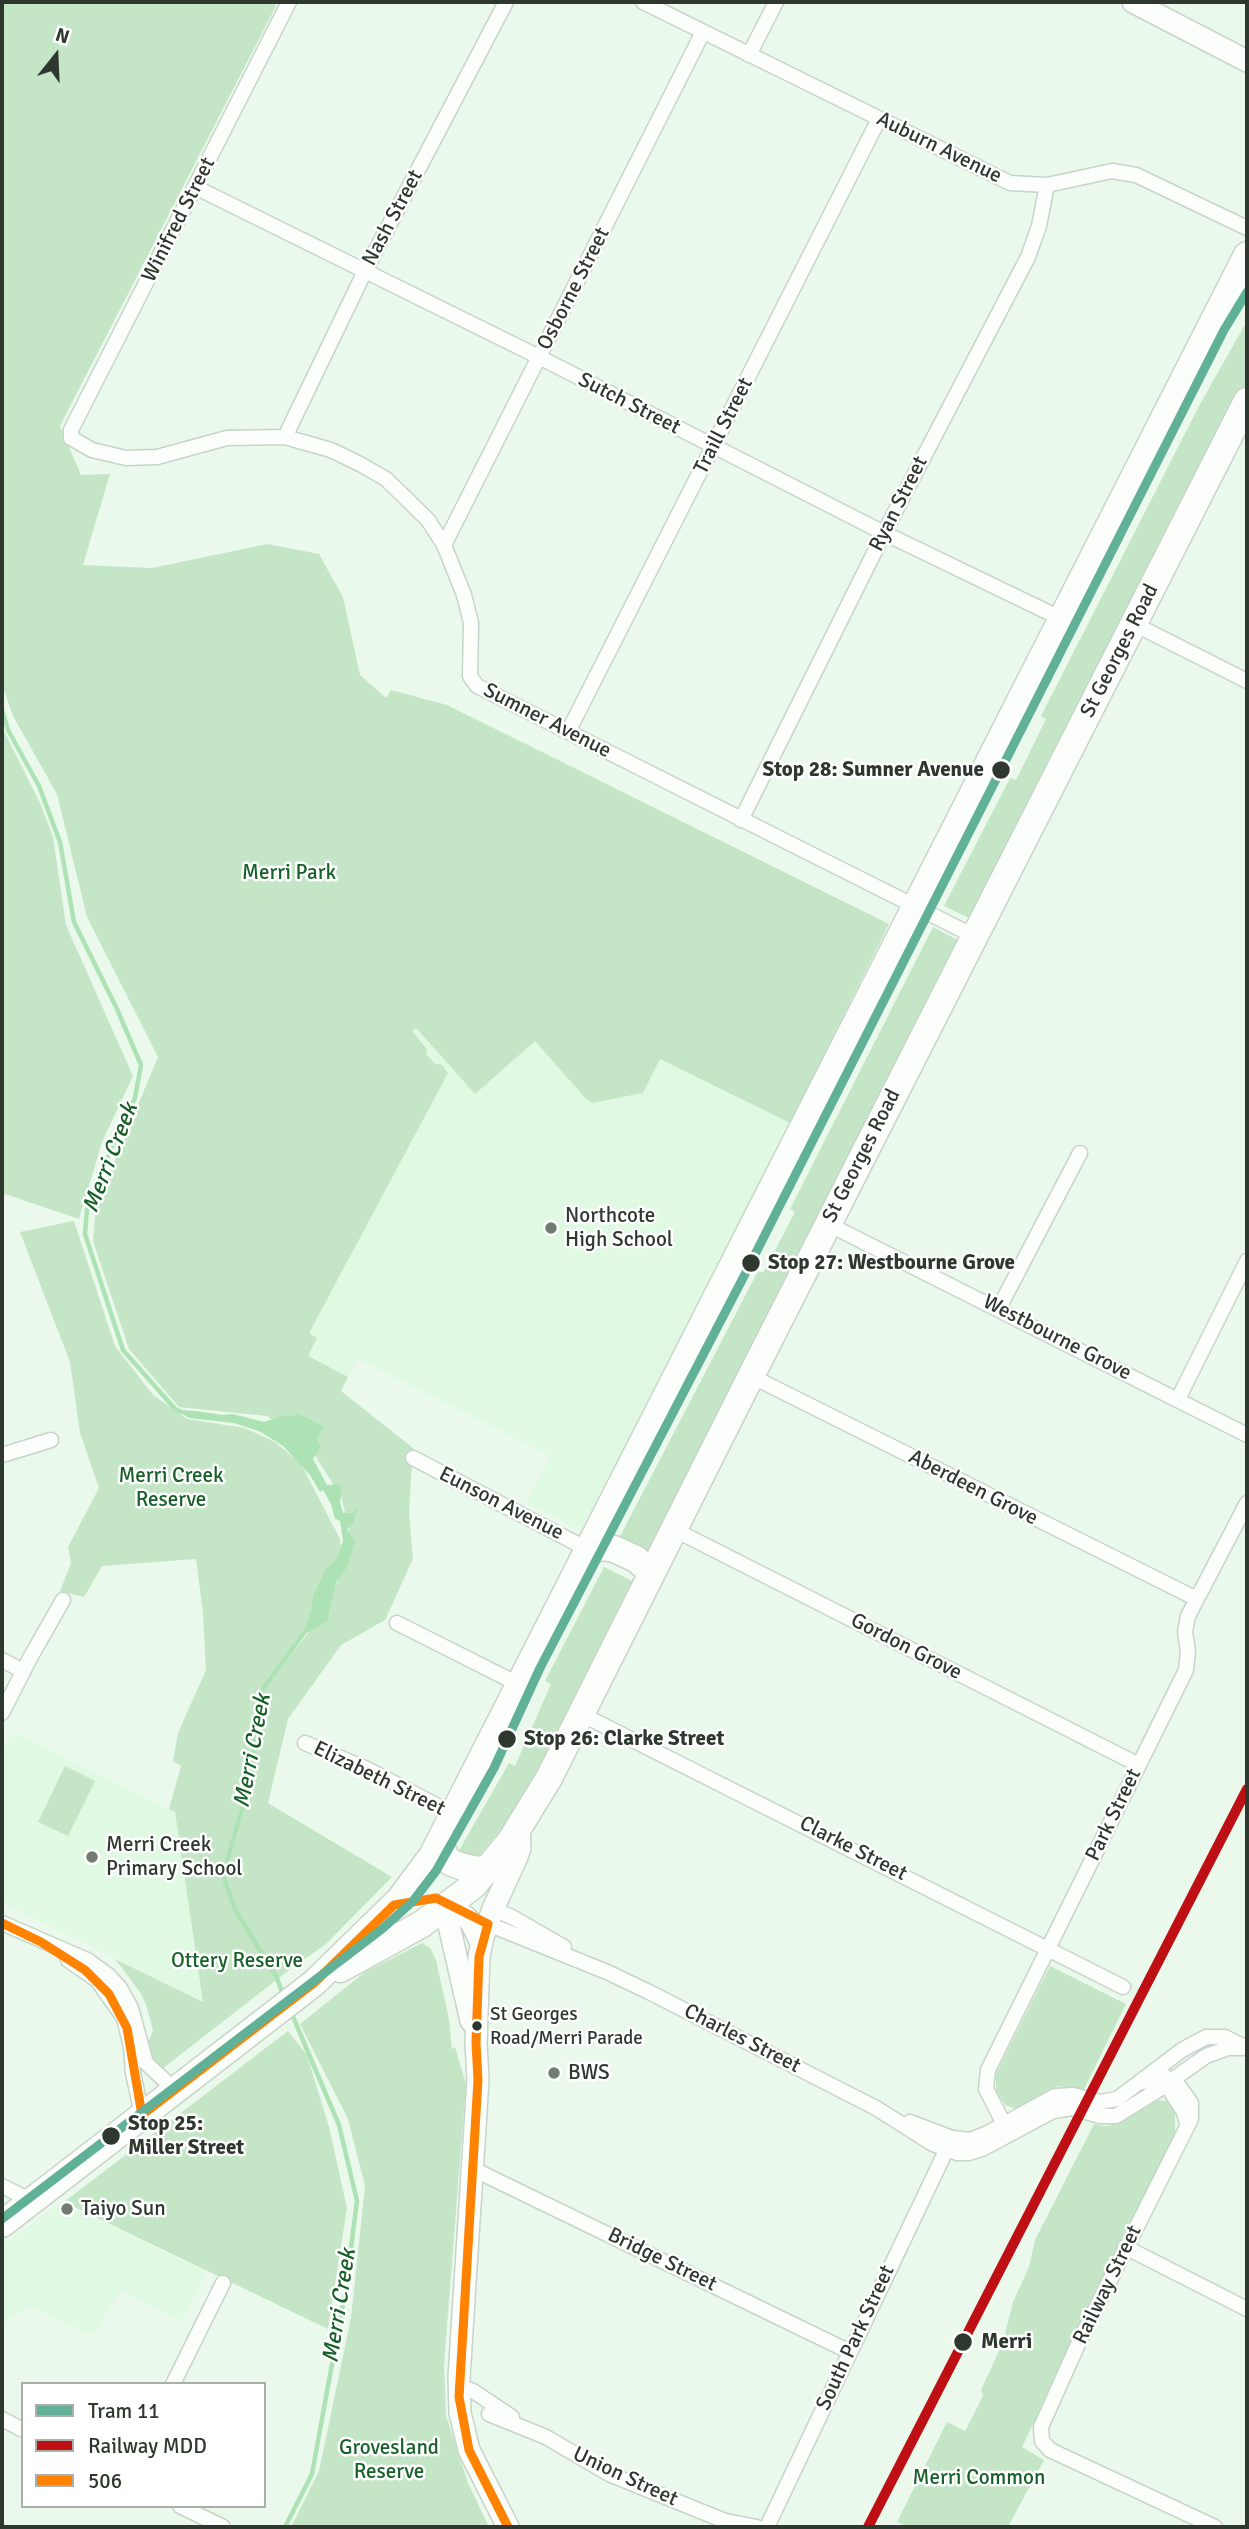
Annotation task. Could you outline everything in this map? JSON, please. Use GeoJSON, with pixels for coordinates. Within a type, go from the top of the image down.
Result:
{"type":"FeatureCollection","features":[{"type":"Feature","properties":{"kind":"highway","name":"St Georges Road"},"geometry":{"type":"LineString","coordinates":[[2,2224],[314,1983],[389,1910],[417,1878],[440,1843],[1247,255]]}},
{"type":"Feature","properties":{"kind":"highway","name":"St Georges Road"},"geometry":{"type":"LineString","coordinates":[[314,1983],[422,1924],[451,1904],[486,1871],[549,1778],[1247,401]]}},
{"type":"Feature","properties":{"kind":"highway"},"geometry":{"type":"LineString","coordinates":[[589,1549],[632,1575],[650,1575]]}},
{"type":"Feature","properties":{"kind":"highway"},"geometry":{"type":"LineString","coordinates":[[440,1843],[444,1856],[450,1862],[486,1871]]}},
{"type":"Feature","properties":{"kind":"highway"},"geometry":{"type":"LineString","coordinates":[[440,1843],[436,1854],[436,1871],[441,1891],[451,1904]]}},
{"type":"Feature","properties":{"kind":"highway"},"geometry":{"type":"LineString","coordinates":[[389,1910],[431,1898],[451,1904]]}},
{"type":"Feature","properties":{"kind":"main road"},"geometry":{"type":"LineString","coordinates":[[1133,2],[1247,61]]}},
{"type":"Feature","properties":{"kind":"main road"},"geometry":{"type":"LineString","coordinates":[[508,2527],[469,2450],[460,2413],[459,2388],[478,2080],[476,2043],[487,1925],[520,1848],[519,1826]]}},
{"type":"Feature","properties":{"kind":"main road"},"geometry":{"type":"LineString","coordinates":[[451,1904],[447,1921],[476,2043]]}},
{"type":"Feature","properties":{"kind":"main road","name":"Charles Street"},"geometry":{"type":"LineString","coordinates":[[451,1904],[487,1925]]}},
{"type":"Feature","properties":{"kind":"street","name":"Winifred Street"},"geometry":{"type":"LineString","coordinates":[[71,438],[71,430],[289,2]]}},
{"type":"Feature","properties":{"kind":"street","name":"Nash Street"},"geometry":{"type":"LineString","coordinates":[[285,437],[365,271],[506,2]]}},
{"type":"Feature","properties":{"kind":"street","name":"Auburn Avenue"},"geometry":{"type":"LineString","coordinates":[[643,2],[1010,183],[1047,185],[1112,171],[1136,175],[1247,228]]}},
{"type":"Feature","properties":{"kind":"street"},"geometry":{"type":"LineString","coordinates":[[749,55],[776,2]]}},
{"type":"Feature","properties":{"kind":"street","name":"Osborne Street"},"geometry":{"type":"LineString","coordinates":[[444,545],[703,32]]}},
{"type":"Feature","properties":{"kind":"street","name":"Traill Street"},"geometry":{"type":"LineString","coordinates":[[568,732],[879,120]]}},
{"type":"Feature","properties":{"kind":"street","name":"Ryan Street"},"geometry":{"type":"LineString","coordinates":[[741,820],[884,533],[1028,257],[1039,226],[1047,185]]}},
{"type":"Feature","properties":{"kind":"street","name":"Sutch Street"},"geometry":{"type":"LineString","coordinates":[[195,187],[1062,620]]}},
{"type":"Feature","properties":{"kind":"street","name":"Sumner Avenue"},"geometry":{"type":"LineString","coordinates":[[71,438],[92,450],[126,458],[157,457],[227,438],[285,437],[331,450],[386,479],[428,520],[444,545],[464,595],[471,623],[470,676],[473,682],[974,936]]}},
{"type":"Feature","properties":{"kind":"street"},"geometry":{"type":"LineString","coordinates":[[1134,624],[1247,681]]}},
{"type":"Feature","properties":{"kind":"street"},"geometry":{"type":"LineString","coordinates":[[999,1308],[1080,1153]]}},
{"type":"Feature","properties":{"kind":"street","name":"Westbourne Grove"},"geometry":{"type":"LineString","coordinates":[[828,1224],[1247,1435]]}},
{"type":"Feature","properties":{"kind":"street"},"geometry":{"type":"LineString","coordinates":[[1178,1399],[1247,1261]]}},
{"type":"Feature","properties":{"kind":"street","name":"Aberdeen Grove"},"geometry":{"type":"LineString","coordinates":[[751,1376],[1197,1599]]}},
{"type":"Feature","properties":{"kind":"street"},"geometry":{"type":"LineString","coordinates":[[2,1455],[51,1440]]}},
{"type":"Feature","properties":{"kind":"street","name":"Eunson Avenue"},"geometry":{"type":"LineString","coordinates":[[413,1458],[589,1549]]}},
{"type":"Feature","properties":{"kind":"street","name":"Park Street"},"geometry":{"type":"LineString","coordinates":[[1006,2129],[988,2096],[986,2077],[1186,1670],[1188,1651],[1185,1632],[1188,1616],[1247,1503]]}},
{"type":"Feature","properties":{"kind":"street","name":"Gordon Grove"},"geometry":{"type":"LineString","coordinates":[[673,1529],[1139,1765]]}},
{"type":"Feature","properties":{"kind":"street"},"geometry":{"type":"LineString","coordinates":[[2,1713],[63,1600]]}},
{"type":"Feature","properties":{"kind":"street"},"geometry":{"type":"LineString","coordinates":[[397,1623],[520,1685]]}},
{"type":"Feature","properties":{"kind":"street"},"geometry":{"type":"LineString","coordinates":[[2,1660],[23,1671]]}},
{"type":"Feature","properties":{"kind":"street","name":"Clarke Street"},"geometry":{"type":"LineString","coordinates":[[581,1714],[1123,1987]]}},
{"type":"Feature","properties":{"kind":"street","name":"Elizabeth Street"},"geometry":{"type":"LineString","coordinates":[[305,1743],[367,1769],[453,1814]]}},
{"type":"Feature","properties":{"kind":"street"},"geometry":{"type":"LineString","coordinates":[[2,1923],[91,1962],[115,1982],[131,2008],[146,2063],[175,2090]]}},
{"type":"Feature","properties":{"kind":"street","name":"Charles Street"},"geometry":{"type":"LineString","coordinates":[[487,1925],[607,1972],[876,2108],[933,2144],[950,2144],[961,2153],[977,2152],[1051,2097],[1071,2095],[1097,2102],[1111,2101],[1121,2097],[1166,2062]]}},
{"type":"Feature","properties":{"kind":"street"},"geometry":{"type":"LineString","coordinates":[[41,1942],[91,1975],[119,2010],[130,2039],[142,2115]]}},
{"type":"Feature","properties":{"kind":"street"},"geometry":{"type":"LineString","coordinates":[[1167,2084],[1164,2076],[1166,2062],[1208,2037],[1225,2036],[1247,2048]]}},
{"type":"Feature","properties":{"kind":"street"},"geometry":{"type":"LineString","coordinates":[[1202,2058],[1208,2037]]}},
{"type":"Feature","properties":{"kind":"street"},"geometry":{"type":"LineString","coordinates":[[1167,2084],[1202,2058],[1228,2048],[1247,2048]]}},
{"type":"Feature","properties":{"kind":"street"},"geometry":{"type":"LineString","coordinates":[[1141,2082],[1156,2081],[1167,2084]]}},
{"type":"Feature","properties":{"kind":"street","name":"Charles Street"},"geometry":{"type":"LineString","coordinates":[[1006,2129],[1057,2110],[1072,2108],[1103,2116],[1116,2116],[1167,2084]]}},
{"type":"Feature","properties":{"kind":"street","name":"Railway Street"},"geometry":{"type":"LineString","coordinates":[[1167,2084],[1179,2086],[1190,2100],[1192,2115],[1125,2247],[1041,2427],[1042,2441],[1051,2450],[1215,2527]]}},
{"type":"Feature","properties":{"kind":"street","name":"South Park Street"},"geometry":{"type":"LineString","coordinates":[[767,2527],[950,2144]]}},
{"type":"Feature","properties":{"kind":"street","name":"Bridge Street"},"geometry":{"type":"LineString","coordinates":[[473,2169],[850,2352]]}},
{"type":"Feature","properties":{"kind":"street"},"geometry":{"type":"LineString","coordinates":[[2,2186],[32,2201]]}},
{"type":"Feature","properties":{"kind":"street"},"geometry":{"type":"LineString","coordinates":[[1125,2247],[1247,2309]]}},
{"type":"Feature","properties":{"kind":"street"},"geometry":{"type":"LineString","coordinates":[[174,2382],[223,2283]]}},
{"type":"Feature","properties":{"kind":"street","name":"Union Street"},"geometry":{"type":"LineString","coordinates":[[459,2388],[473,2391],[528,2428],[609,2474],[729,2524],[757,2527]]}},
{"type":"Feature","properties":{"kind":"street","name":"Union Street"},"geometry":{"type":"LineString","coordinates":[[489,2414],[528,2428]]}},
{"type":"Feature","properties":{"kind":"street"},"geometry":{"type":"LineString","coordinates":[[2,2419],[21,2429]]}},
{"type":"Feature","properties":{"kind":"street"},"geometry":{"type":"LineString","coordinates":[[184,2508],[223,2527]]}},
{"type":"Feature","properties":{"kind":"shaded area","name":"Northcote High School"},"geometry":{"type":"Polygon","coordinates":[[[476,974],[587,1100],[593,1102],[659,1059],[790,1123],[581,1531],[526,1503],[551,1456],[358,1359],[348,1377],[308,1357],[317,1338],[309,1334],[435,1064],[425,1053],[427,1048],[412,1031],[476,974]]]}},
{"type":"Feature","properties":{"kind":"shaded area"},"geometry":{"type":"Polygon","coordinates":[[[176,1410],[233,1414],[264,1422],[286,1415],[292,1417],[297,1413],[325,1427],[319,1434],[317,1440],[321,1446],[313,1459],[327,1485],[339,1484],[342,1489],[340,1502],[343,1513],[353,1513],[357,1507],[354,1522],[347,1529],[355,1541],[347,1567],[336,1582],[327,1621],[302,1636],[312,1608],[313,1596],[325,1571],[337,1558],[343,1540],[340,1521],[335,1519],[323,1490],[320,1492],[310,1475],[283,1446],[261,1432],[234,1423],[189,1418],[176,1410]]]}},
{"type":"Feature","properties":{"kind":"shaded area","name":"Merri Creek Primary School"},"geometry":{"type":"Polygon","coordinates":[[[13,1732],[175,1812],[204,2002],[2,1902],[2,1753],[13,1732]]]}},
{"type":"Feature","properties":{"kind":"shaded area"},"geometry":{"type":"Polygon","coordinates":[[[61,2202],[206,2272],[182,2321],[121,2291],[92,2335],[31,2307],[2,2324],[2,2246],[61,2202]]]}},
{"type":"Feature","properties":{"kind":"green space","name":"Merri Park"},"geometry":{"type":"Polygon","coordinates":[[[2,2],[274,2],[276,6],[60,426],[81,475],[110,474],[83,565],[152,568],[267,544],[319,554],[343,597],[360,675],[386,698],[391,690],[447,705],[889,924],[790,1123],[660,1059],[643,1093],[592,1103],[535,1041],[475,1094],[416,1028],[412,1031],[427,1049],[426,1054],[435,1064],[442,1065],[448,1073],[309,1333],[317,1338],[308,1356],[348,1377],[341,1391],[413,1448],[409,1511],[413,1559],[385,1620],[341,1645],[288,1719],[268,1803],[392,1877],[326,1944],[162,2069],[146,2048],[153,2030],[146,2004],[115,1959],[203,2002],[175,1812],[169,1809],[181,1766],[173,1761],[178,1733],[206,1670],[203,1613],[196,1559],[102,1566],[84,1597],[60,1591],[71,1563],[68,1547],[99,1488],[80,1433],[70,1362],[20,1232],[74,1221],[115,1346],[153,1395],[187,1419],[245,1428],[275,1442],[301,1464],[340,1539],[342,1560],[322,1609],[275,1674],[323,1615],[352,1544],[342,1499],[307,1442],[267,1416],[179,1407],[129,1349],[93,1241],[96,1205],[158,1057],[87,917],[57,794],[13,716],[2,684],[2,2]]]}},
{"type":"Feature","properties":{"kind":"green space"},"geometry":{"type":"Polygon","coordinates":[[[1247,321],[1247,388],[975,921],[944,906],[1010,778],[1016,780],[1046,719],[1041,716],[1199,406],[1247,321]]]}},
{"type":"Feature","properties":{"kind":"green space"},"geometry":{"type":"Polygon","coordinates":[[[2,727],[40,803],[53,837],[66,925],[133,1076],[102,1142],[79,1219],[2,1193],[2,727]]]}},
{"type":"Feature","properties":{"kind":"green space"},"geometry":{"type":"Polygon","coordinates":[[[933,927],[963,943],[648,1560],[616,1544],[758,1271],[763,1273],[795,1212],[790,1209],[933,927]]]}},
{"type":"Feature","properties":{"kind":"green space"},"geometry":{"type":"Polygon","coordinates":[[[604,1567],[636,1583],[529,1795],[477,1858],[457,1854],[509,1763],[515,1766],[551,1684],[545,1681],[604,1567]]]}},
{"type":"Feature","properties":{"kind":"green space"},"geometry":{"type":"Polygon","coordinates":[[[65,1766],[95,1781],[68,1836],[38,1822],[65,1766]]]}},
{"type":"Feature","properties":{"kind":"green space","name":"Grovesland Reserve"},"geometry":{"type":"Polygon","coordinates":[[[422,1943],[430,1948],[436,1960],[449,2019],[452,2049],[455,2047],[466,2084],[444,2364],[446,2416],[468,2483],[489,2527],[291,2527],[319,2471],[351,2318],[365,2186],[348,2119],[300,2024],[365,1972],[422,1943]]]}},
{"type":"Feature","properties":{"kind":"green space"},"geometry":{"type":"Polygon","coordinates":[[[1050,1966],[1126,2004],[1084,2089],[1058,2086],[1016,2109],[1005,2105],[996,2091],[996,2074],[1050,1966]]]}},
{"type":"Feature","properties":{"kind":"green space"},"geometry":{"type":"Polygon","coordinates":[[[288,2031],[307,2055],[329,2127],[347,2208],[328,2329],[64,2202],[288,2031]]]}},
{"type":"Feature","properties":{"kind":"green space","name":"Merri Common"},"geometry":{"type":"Polygon","coordinates":[[[1154,2100],[1167,2101],[1175,2110],[1175,2135],[1022,2447],[1044,2460],[1008,2527],[908,2527],[897,2522],[947,2422],[965,2431],[980,2402],[983,2395],[981,2390],[1003,2342],[1013,2302],[1029,2267],[1035,2240],[1094,2124],[1107,2126],[1118,2122],[1154,2100]]]}},
{"type":"Feature","properties":{"kind":"waterway","name":"Merri Creek"},"geometry":{"type":"LineString","coordinates":[[2,709],[8,730],[39,786],[60,842],[74,922],[141,1065],[135,1098],[87,1209],[85,1234],[123,1350],[176,1410],[182,1412]]}},
{"type":"Feature","properties":{"kind":"waterway","name":"Merri Creek"},"geometry":{"type":"LineString","coordinates":[[283,1994],[276,1976],[235,1910],[223,1875],[249,1785],[262,1690],[304,1633]]}},
{"type":"Feature","properties":{"kind":"waterway","name":"Merri Creek"},"geometry":{"type":"LineString","coordinates":[[285,2527],[312,2474],[346,2287],[357,2201],[339,2125],[291,2012]]}},
{"type":"Feature","properties":{"kind":"tram line","name":"11"},"geometry":{"type":"LineString","coordinates":[[2,2219],[382,1929],[413,1901],[436,1871],[494,1768],[540,1668],[743,1278],[1224,330],[1247,292]]}},
{"type":"Feature","properties":{"kind":"rail line","name":"MDD"},"geometry":{"type":"LineString","coordinates":[[868,2527],[1247,1789]]}},
{"type":"Feature","properties":{"kind":"transit line","name":"506"},"geometry":{"type":"LineString","coordinates":[[2,1923],[41,1942],[85,1970],[109,1994],[127,2028],[142,2115],[314,1983],[394,1905],[436,1898],[488,1924],[479,1957],[476,2043],[478,2080],[459,2397],[469,2450],[508,2527]]}},
{"type":"Feature","properties":{"kind":"place","name":"Stop 28: Sumner Avenue"},"geometry":{"type":"Point","coordinates":[1001,770]}},
{"type":"Feature","properties":{"kind":"place","name":"Northcote High School"},"geometry":{"type":"Point","coordinates":[551,1228]}},
{"type":"Feature","properties":{"kind":"place","name":"Stop 27: Westbourne Grove"},"geometry":{"type":"Point","coordinates":[751,1263]}},
{"type":"Feature","properties":{"kind":"place","name":"Stop 26: Clarke Street"},"geometry":{"type":"Point","coordinates":[507,1739]}},
{"type":"Feature","properties":{"kind":"place","name":"Merri Creek Primary School"},"geometry":{"type":"Point","coordinates":[92,1857]}},
{"type":"Feature","properties":{"kind":"place","name":"St Georges Road/Merri Parade"},"geometry":{"type":"Point","coordinates":[477,2026]}},
{"type":"Feature","properties":{"kind":"place","name":"BWS"},"geometry":{"type":"Point","coordinates":[554,2073]}},
{"type":"Feature","properties":{"kind":"place","name":"Stop 25: Miller Street"},"geometry":{"type":"Point","coordinates":[111,2136]}},
{"type":"Feature","properties":{"kind":"place","name":"Taiyo Sun"},"geometry":{"type":"Point","coordinates":[67,2209]}},
{"type":"Feature","properties":{"kind":"place","name":"Merri"},"geometry":{"type":"Point","coordinates":[963,2342]}},
{"type":"Feature","properties":{"kind":"park label","name":"Merri Creek Reserve"},"geometry":{"type":"Point","coordinates":[171,1488]}},
{"type":"Feature","properties":{"kind":"park label","name":"Ottery Reserve"},"geometry":{"type":"Point","coordinates":[237,1961]}}]}
